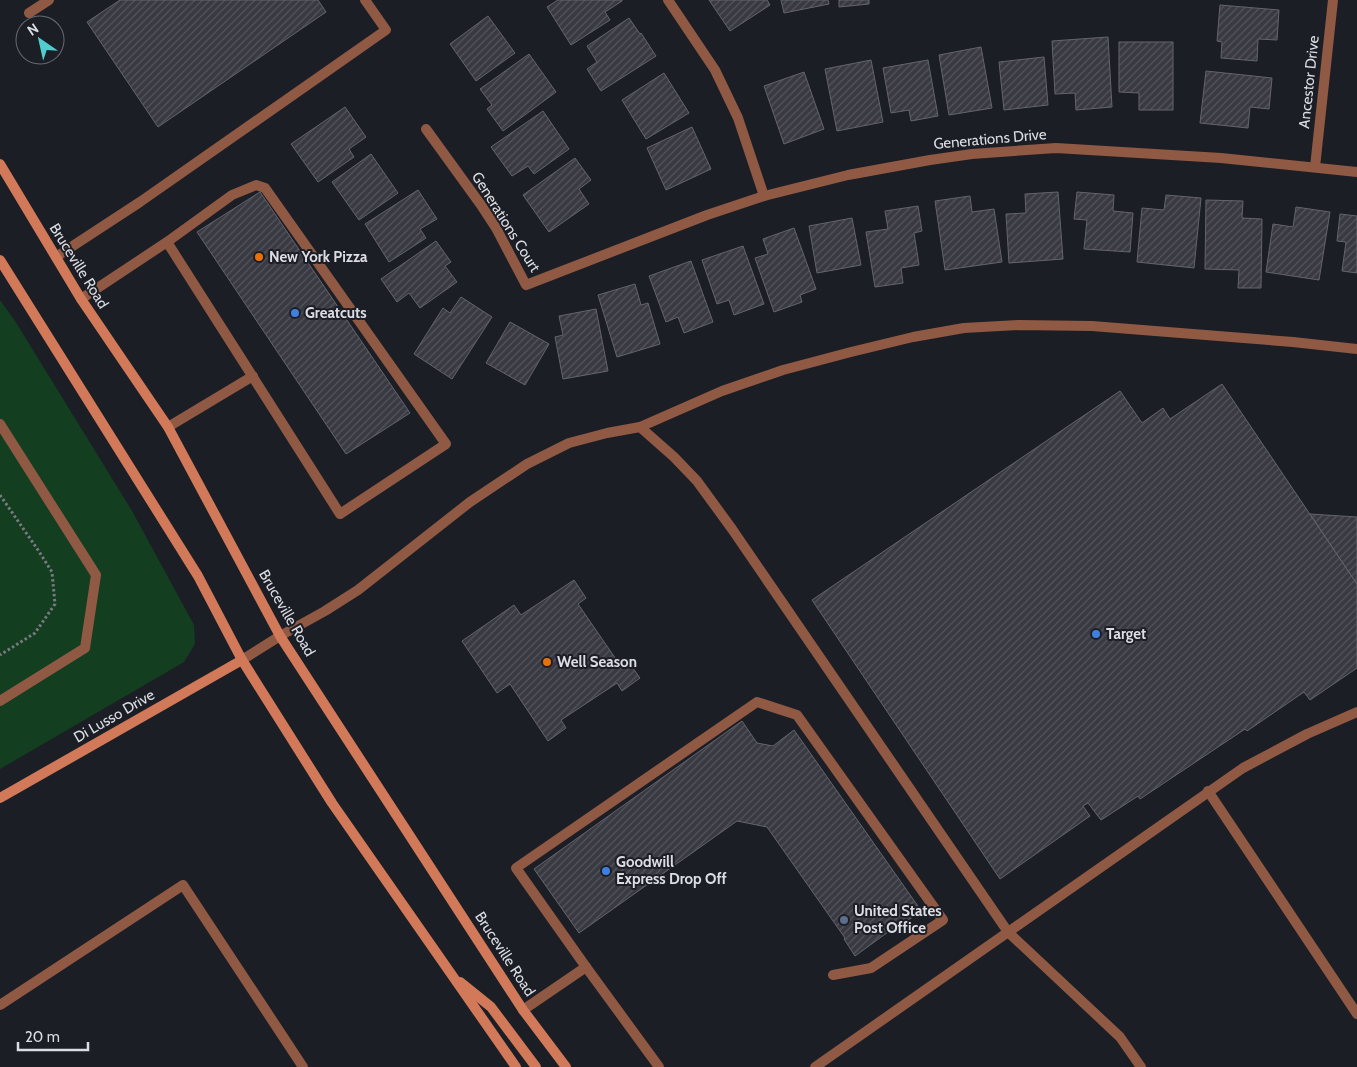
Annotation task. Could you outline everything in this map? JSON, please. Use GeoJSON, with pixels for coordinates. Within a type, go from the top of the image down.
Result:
{"type":"FeatureCollection","features":[{"type":"Feature","properties":{"kind":"main road","name":"Bruceville Road"},"geometry":{"type":"LineString","coordinates":[[0,164],[81,299],[168,427],[280,636],[523,1010],[566,1067]]}},
{"type":"Feature","properties":{"kind":"main road"},"geometry":{"type":"LineString","coordinates":[[0,260],[198,576],[242,660],[332,804],[516,1067]]}},
{"type":"Feature","properties":{"kind":"main road","name":"Di Lusso Drive"},"geometry":{"type":"LineString","coordinates":[[0,798],[242,660]]}},
{"type":"Feature","properties":{"kind":"main road"},"geometry":{"type":"LineString","coordinates":[[451,975],[492,1007],[536,1067]]}},
{"type":"Feature","properties":{"kind":"street"},"geometry":{"type":"LineString","coordinates":[[28,13],[49,0]]}},
{"type":"Feature","properties":{"kind":"street"},"geometry":{"type":"LineString","coordinates":[[56,258],[140,202],[386,30],[365,0]]}},
{"type":"Feature","properties":{"kind":"street"},"geometry":{"type":"LineString","coordinates":[[668,0],[715,70],[735,110],[764,196]]}},
{"type":"Feature","properties":{"kind":"street","name":"Ancestor Drive"},"geometry":{"type":"LineString","coordinates":[[1316,167],[1333,0]]}},
{"type":"Feature","properties":{"kind":"street","name":"Generations Court"},"geometry":{"type":"LineString","coordinates":[[426,129],[496,228],[526,285],[636,242]]}},
{"type":"Feature","properties":{"kind":"street","name":"Generations Drive"},"geometry":{"type":"LineString","coordinates":[[636,242],[764,196],[848,175],[972,154],[1056,148],[1221,158],[1357,172]]}},
{"type":"Feature","properties":{"kind":"street"},"geometry":{"type":"LineString","coordinates":[[81,299],[167,242],[232,195],[256,185],[265,188],[446,444],[340,514],[167,242]]}},
{"type":"Feature","properties":{"kind":"street"},"geometry":{"type":"LineString","coordinates":[[242,660],[358,590],[470,502],[527,464],[569,443],[640,427],[722,391],[783,370],[904,339],[964,328],[1019,325],[1092,326],[1357,349]]}},
{"type":"Feature","properties":{"kind":"street"},"geometry":{"type":"LineString","coordinates":[[168,427],[253,376]]}},
{"type":"Feature","properties":{"kind":"street"},"geometry":{"type":"LineString","coordinates":[[0,424],[96,575],[85,648],[0,701]]}},
{"type":"Feature","properties":{"kind":"street"},"geometry":{"type":"LineString","coordinates":[[640,427],[674,457],[697,481],[1008,932],[1120,1037],[1141,1067]]}},
{"type":"Feature","properties":{"kind":"street"},"geometry":{"type":"LineString","coordinates":[[659,1067],[516,868],[757,702],[797,715],[943,920],[871,968],[834,975]]}},
{"type":"Feature","properties":{"kind":"street"},"geometry":{"type":"LineString","coordinates":[[815,1067],[1243,768],[1307,734],[1357,712]]}},
{"type":"Feature","properties":{"kind":"street"},"geometry":{"type":"LineString","coordinates":[[1208,791],[1357,1014]]}},
{"type":"Feature","properties":{"kind":"street"},"geometry":{"type":"LineString","coordinates":[[0,1005],[183,885],[303,1067]]}},
{"type":"Feature","properties":{"kind":"street"},"geometry":{"type":"LineString","coordinates":[[523,1010],[586,967]]}},
{"type":"Feature","properties":{"kind":"path"},"geometry":{"type":"LineString","coordinates":[[0,495],[52,572],[55,604],[36,633],[0,655]]}},
{"type":"Feature","properties":{"kind":"green space"},"geometry":{"type":"Polygon","coordinates":[[[0,300],[15,321],[132,511],[194,625],[195,644],[184,662],[0,769],[0,300]]]}},
{"type":"Feature","properties":{"kind":"building"},"geometry":{"type":"Polygon","coordinates":[[[120,0],[318,0],[326,12],[158,127],[87,22],[120,0]]]}},
{"type":"Feature","properties":{"kind":"building"},"geometry":{"type":"Polygon","coordinates":[[[558,0],[622,1],[605,12],[610,20],[571,45],[547,7],[558,0]]]}},
{"type":"Feature","properties":{"kind":"building"},"geometry":{"type":"Polygon","coordinates":[[[709,0],[767,0],[770,5],[730,31],[709,0]]]}},
{"type":"Feature","properties":{"kind":"building"},"geometry":{"type":"Polygon","coordinates":[[[781,0],[828,0],[829,4],[784,13],[781,0]]]}},
{"type":"Feature","properties":{"kind":"building"},"geometry":{"type":"Polygon","coordinates":[[[839,0],[869,0],[869,4],[839,7],[839,0]]]}},
{"type":"Feature","properties":{"kind":"building"},"geometry":{"type":"Polygon","coordinates":[[[1220,5],[1279,10],[1277,40],[1258,39],[1257,61],[1221,58],[1222,42],[1217,41],[1220,5]]]}},
{"type":"Feature","properties":{"kind":"building"},"geometry":{"type":"Polygon","coordinates":[[[488,16],[515,53],[476,81],[450,44],[488,16]]]}},
{"type":"Feature","properties":{"kind":"building"},"geometry":{"type":"Polygon","coordinates":[[[629,18],[656,56],[601,91],[587,69],[597,62],[587,46],[629,18]]]}},
{"type":"Feature","properties":{"kind":"building"},"geometry":{"type":"Polygon","coordinates":[[[1108,37],[1112,107],[1076,110],[1075,93],[1055,94],[1052,41],[1108,37]]]}},
{"type":"Feature","properties":{"kind":"building"},"geometry":{"type":"Polygon","coordinates":[[[1119,42],[1173,42],[1173,110],[1139,110],[1139,93],[1119,92],[1119,42]]]}},
{"type":"Feature","properties":{"kind":"building"},"geometry":{"type":"Polygon","coordinates":[[[981,47],[992,108],[949,115],[939,55],[981,47]]]}},
{"type":"Feature","properties":{"kind":"building"},"geometry":{"type":"Polygon","coordinates":[[[529,54],[556,92],[503,131],[487,109],[492,105],[480,89],[529,54]]]}},
{"type":"Feature","properties":{"kind":"building"},"geometry":{"type":"Polygon","coordinates":[[[1044,57],[1048,105],[1004,110],[999,62],[1044,57]]]}},
{"type":"Feature","properties":{"kind":"building"},"geometry":{"type":"Polygon","coordinates":[[[871,60],[883,122],[837,131],[825,69],[871,60]]]}},
{"type":"Feature","properties":{"kind":"building"},"geometry":{"type":"Polygon","coordinates":[[[928,60],[938,116],[911,121],[909,110],[891,113],[883,68],[928,60]]]}},
{"type":"Feature","properties":{"kind":"building"},"geometry":{"type":"Polygon","coordinates":[[[1206,71],[1272,78],[1269,109],[1250,107],[1248,128],[1200,123],[1206,71]]]}},
{"type":"Feature","properties":{"kind":"building"},"geometry":{"type":"Polygon","coordinates":[[[804,72],[824,129],[784,144],[764,86],[804,72]]]}},
{"type":"Feature","properties":{"kind":"building"},"geometry":{"type":"Polygon","coordinates":[[[664,73],[689,113],[646,139],[622,100],[664,73]]]}},
{"type":"Feature","properties":{"kind":"building"},"geometry":{"type":"Polygon","coordinates":[[[345,107],[366,137],[349,149],[354,157],[318,182],[291,144],[345,107]]]}},
{"type":"Feature","properties":{"kind":"building"},"geometry":{"type":"Polygon","coordinates":[[[543,111],[569,149],[534,174],[528,166],[512,176],[491,147],[543,111]]]}},
{"type":"Feature","properties":{"kind":"building"},"geometry":{"type":"Polygon","coordinates":[[[692,127],[711,169],[666,190],[647,148],[692,127]]]}},
{"type":"Feature","properties":{"kind":"building"},"geometry":{"type":"Polygon","coordinates":[[[371,154],[398,193],[359,220],[332,182],[371,154]]]}},
{"type":"Feature","properties":{"kind":"building"},"geometry":{"type":"Polygon","coordinates":[[[575,158],[591,180],[579,189],[589,204],[549,232],[523,195],[575,158]]]}},
{"type":"Feature","properties":{"kind":"building"},"geometry":{"type":"Polygon","coordinates":[[[418,190],[437,219],[420,229],[426,238],[389,262],[365,224],[418,190]]]}},
{"type":"Feature","properties":{"kind":"building"},"geometry":{"type":"Polygon","coordinates":[[[260,192],[410,413],[346,454],[197,232],[260,192]]]}},
{"type":"Feature","properties":{"kind":"building"},"geometry":{"type":"Polygon","coordinates":[[[1058,192],[1063,259],[1009,263],[1006,214],[1026,213],[1025,194],[1058,192]]]}},
{"type":"Feature","properties":{"kind":"building"},"geometry":{"type":"Polygon","coordinates":[[[1077,192],[1114,195],[1113,211],[1133,213],[1130,252],[1084,249],[1087,220],[1074,219],[1077,192]]]}},
{"type":"Feature","properties":{"kind":"building"},"geometry":{"type":"Polygon","coordinates":[[[1166,195],[1201,198],[1194,268],[1137,262],[1142,208],[1164,210],[1166,195]]]}},
{"type":"Feature","properties":{"kind":"building"},"geometry":{"type":"Polygon","coordinates":[[[970,196],[972,212],[994,209],[1002,262],[945,270],[935,201],[970,196]]]}},
{"type":"Feature","properties":{"kind":"building"},"geometry":{"type":"Polygon","coordinates":[[[1206,200],[1243,201],[1242,218],[1262,219],[1261,288],[1238,288],[1239,270],[1205,269],[1206,200]]]}},
{"type":"Feature","properties":{"kind":"building"},"geometry":{"type":"Polygon","coordinates":[[[918,206],[922,231],[914,233],[919,265],[901,268],[903,283],[875,287],[866,232],[888,229],[885,211],[918,206]]]}},
{"type":"Feature","properties":{"kind":"building"},"geometry":{"type":"Polygon","coordinates":[[[1296,207],[1330,212],[1319,280],[1266,272],[1273,224],[1293,227],[1296,207]]]}},
{"type":"Feature","properties":{"kind":"building"},"geometry":{"type":"Polygon","coordinates":[[[1340,214],[1357,216],[1357,273],[1342,271],[1346,242],[1337,241],[1340,214]]]}},
{"type":"Feature","properties":{"kind":"building"},"geometry":{"type":"Polygon","coordinates":[[[852,218],[861,265],[817,273],[809,226],[852,218]]]}},
{"type":"Feature","properties":{"kind":"building"},"geometry":{"type":"Polygon","coordinates":[[[794,228],[816,289],[800,295],[802,302],[774,312],[755,258],[768,254],[763,239],[794,228]]]}},
{"type":"Feature","properties":{"kind":"building"},"geometry":{"type":"Polygon","coordinates":[[[436,241],[451,262],[445,266],[457,282],[420,308],[409,293],[397,302],[381,279],[436,241]]]}},
{"type":"Feature","properties":{"kind":"building"},"geometry":{"type":"Polygon","coordinates":[[[743,246],[764,304],[734,315],[729,300],[717,304],[702,260],[743,246]]]}},
{"type":"Feature","properties":{"kind":"building"},"geometry":{"type":"Polygon","coordinates":[[[691,261],[713,322],[684,333],[678,317],[666,322],[649,276],[691,261]]]}},
{"type":"Feature","properties":{"kind":"building"},"geometry":{"type":"Polygon","coordinates":[[[635,284],[641,305],[648,303],[660,344],[617,357],[598,295],[635,284]]]}},
{"type":"Feature","properties":{"kind":"building"},"geometry":{"type":"Polygon","coordinates":[[[461,297],[492,317],[452,379],[414,354],[443,308],[450,313],[461,297]]]}},
{"type":"Feature","properties":{"kind":"building"},"geometry":{"type":"Polygon","coordinates":[[[596,309],[608,371],[563,379],[555,337],[563,335],[559,316],[596,309]]]}},
{"type":"Feature","properties":{"kind":"building"},"geometry":{"type":"Polygon","coordinates":[[[510,322],[549,344],[525,385],[486,363],[510,322]]]}},
{"type":"Feature","properties":{"kind":"building","name":"Target"},"geometry":{"type":"Polygon","coordinates":[[[1222,384],[1357,584],[1357,668],[1310,700],[1304,692],[1247,731],[1245,729],[1140,799],[1138,796],[1101,820],[1088,803],[1083,806],[1090,816],[1000,879],[812,600],[1120,391],[1142,423],[1163,408],[1170,419],[1222,384]]]}},
{"type":"Feature","properties":{"kind":"building"},"geometry":{"type":"Polygon","coordinates":[[[1310,514],[1357,517],[1357,584],[1310,514]]]}},
{"type":"Feature","properties":{"kind":"building","name":"Well Season"},"geometry":{"type":"Polygon","coordinates":[[[574,580],[586,598],[578,604],[620,665],[627,660],[640,678],[622,691],[617,683],[561,720],[566,728],[548,741],[510,684],[497,693],[462,641],[514,605],[521,615],[574,580]]]}},
{"type":"Feature","properties":{"kind":"building"},"geometry":{"type":"Polygon","coordinates":[[[742,721],[757,743],[773,746],[794,730],[920,909],[915,913],[916,915],[899,924],[855,956],[845,938],[767,827],[737,821],[579,933],[534,869],[742,721]]]}},
{"type":"Feature","properties":{"kind":"place","name":"New York Pizza"},"geometry":{"type":"Point","coordinates":[259,257]}},
{"type":"Feature","properties":{"kind":"place","name":"Greatcuts"},"geometry":{"type":"Point","coordinates":[295,313]}},
{"type":"Feature","properties":{"kind":"place","name":"Target"},"geometry":{"type":"Point","coordinates":[1096,634]}},
{"type":"Feature","properties":{"kind":"place","name":"Well Season"},"geometry":{"type":"Point","coordinates":[547,662]}},
{"type":"Feature","properties":{"kind":"place","name":"Goodwill Express Drop Off"},"geometry":{"type":"Point","coordinates":[606,871]}},
{"type":"Feature","properties":{"kind":"place","name":"United States Post Office"},"geometry":{"type":"Point","coordinates":[844,920]}}]}
